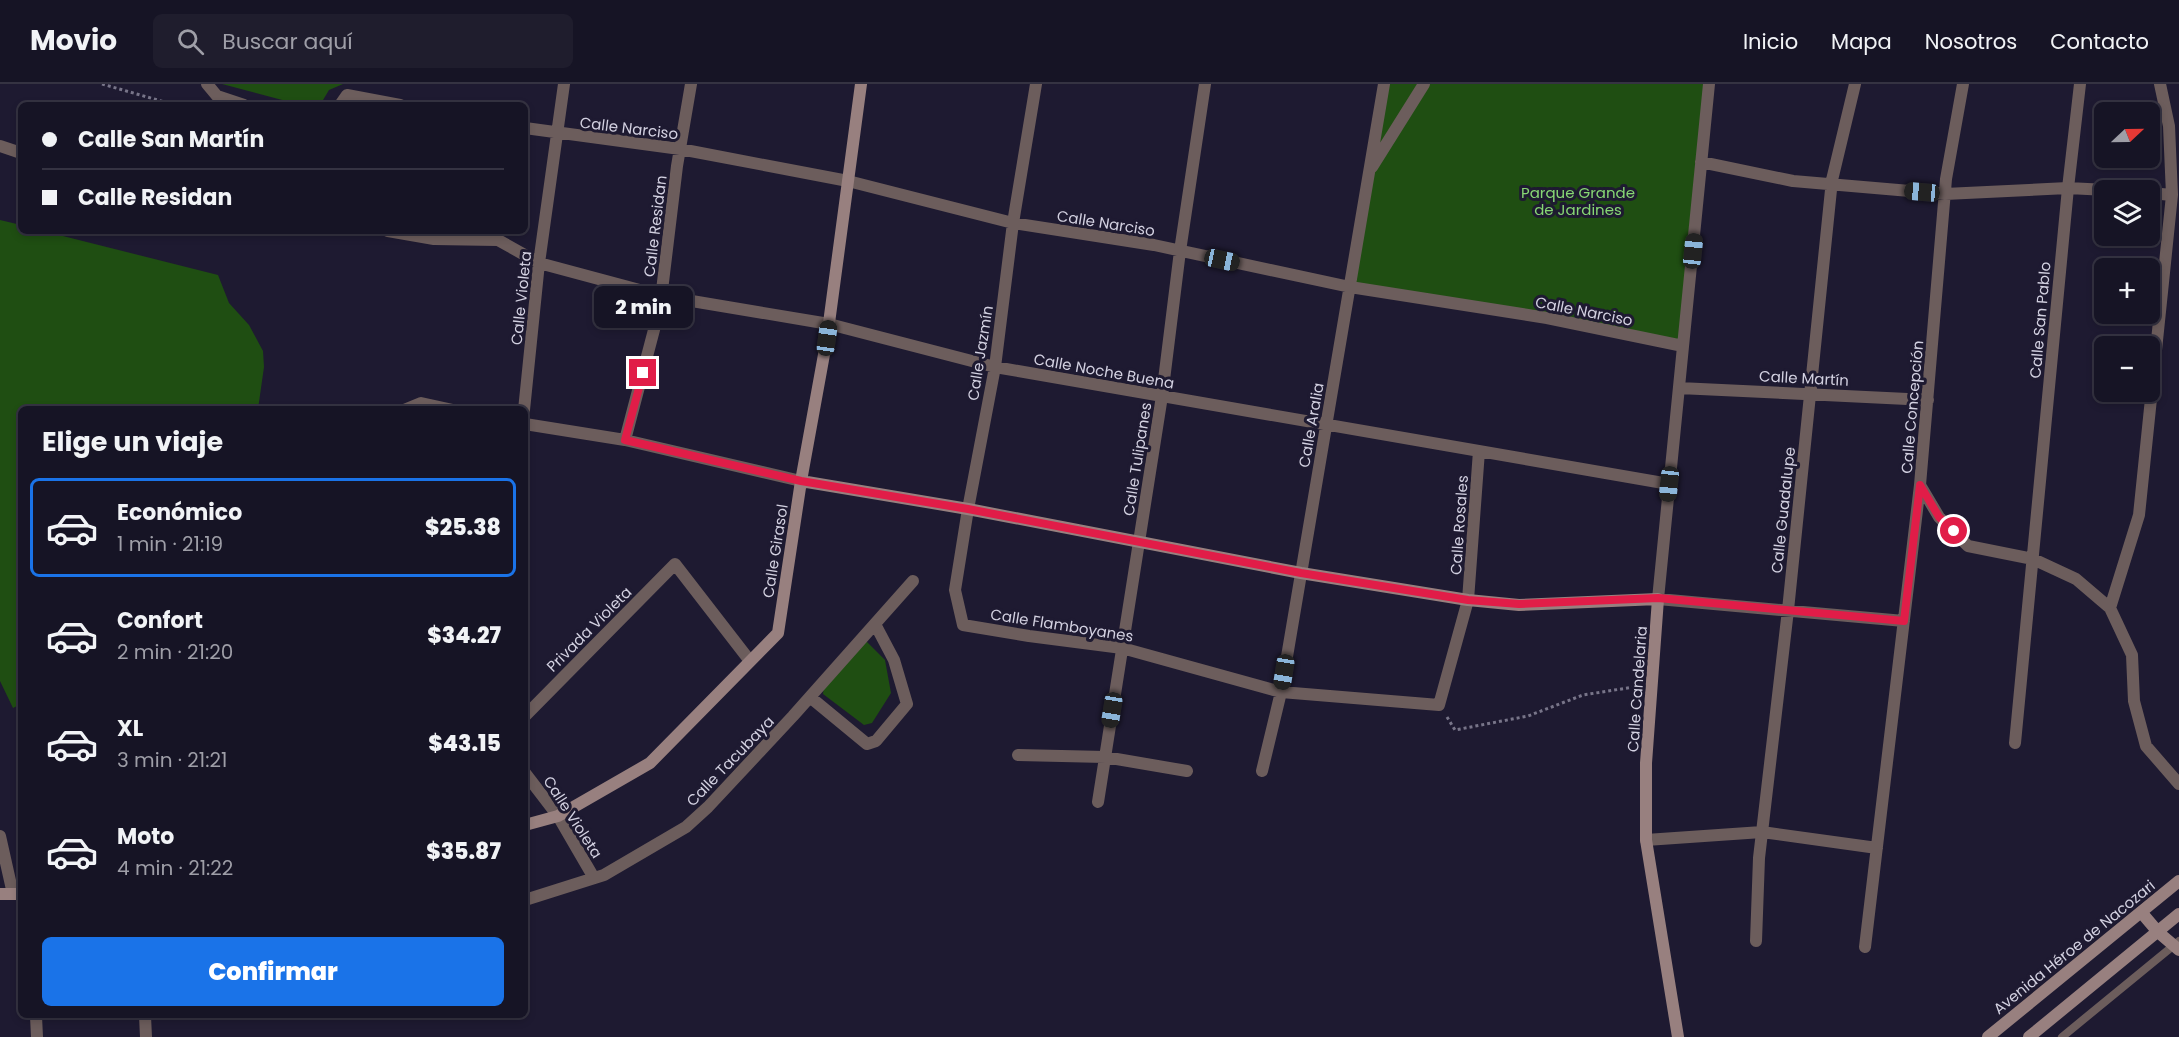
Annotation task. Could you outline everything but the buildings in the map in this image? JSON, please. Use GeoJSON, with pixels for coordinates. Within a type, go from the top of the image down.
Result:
{"type":"FeatureCollection","features":[{"type":"Feature","properties":{"kind":"street"},"geometry":{"type":"LineString","coordinates":[[207,84],[217,96],[235,102]]}},
{"type":"Feature","properties":{"kind":"street","name":"Calle Violeta"},"geometry":{"type":"LineString","coordinates":[[524,406],[539,263],[564,84]]}},
{"type":"Feature","properties":{"kind":"street","name":"Calle Residan"},"geometry":{"type":"LineString","coordinates":[[625,440],[662,296],[680,149],[691,84]]}},
{"type":"Feature","properties":{"kind":"street","name":"Calle Girasol"},"geometry":{"type":"LineString","coordinates":[[528,824],[558,816],[650,763],[778,633],[801,481],[829,324],[861,84]]}},
{"type":"Feature","properties":{"kind":"street","name":"Calle Jazmín"},"geometry":{"type":"LineString","coordinates":[[963,624],[955,590],[995,367],[1013,223],[1035,84]]}},
{"type":"Feature","properties":{"kind":"street","name":"Calle Tulipanes"},"geometry":{"type":"LineString","coordinates":[[1098,802],[1162,396],[1180,251],[1205,84]]}},
{"type":"Feature","properties":{"kind":"street","name":"Calle Aralia"},"geometry":{"type":"LineString","coordinates":[[1262,771],[1281,692],[1384,84]]}},
{"type":"Feature","properties":{"kind":"street"},"geometry":{"type":"LineString","coordinates":[[1369,173],[1424,84]]}},
{"type":"Feature","properties":{"kind":"street","name":"Calle Candelaria"},"geometry":{"type":"LineString","coordinates":[[1678,1037],[1646,840],[1646,763],[1658,598],[1709,84]]}},
{"type":"Feature","properties":{"kind":"street","name":"Calle Guadalupe"},"geometry":{"type":"LineString","coordinates":[[1756,941],[1759,858],[1788,610],[1832,184],[1855,84]]}},
{"type":"Feature","properties":{"kind":"street","name":"Calle Concepción"},"geometry":{"type":"LineString","coordinates":[[1865,948],[1920,485],[1945,194],[1964,84]]}},
{"type":"Feature","properties":{"kind":"street","name":"Calle San Pablo"},"geometry":{"type":"LineString","coordinates":[[2015,742],[2080,84]]}},
{"type":"Feature","properties":{"kind":"street"},"geometry":{"type":"LineString","coordinates":[[2110,608],[2139,515],[2172,195],[2174,127],[2160,84]]}},
{"type":"Feature","properties":{"kind":"street"},"geometry":{"type":"LineString","coordinates":[[344,100],[366,102]]}},
{"type":"Feature","properties":{"kind":"street","name":"Calle Narciso"},"geometry":{"type":"LineString","coordinates":[[528,128],[680,149],[848,181],[1013,223],[1180,251],[1350,287],[1547,318],[1683,346]]}},
{"type":"Feature","properties":{"kind":"street"},"geometry":{"type":"LineString","coordinates":[[0,146],[18,152]]}},
{"type":"Feature","properties":{"kind":"street"},"geometry":{"type":"LineString","coordinates":[[1701,162],[1793,181],[1945,194],[2068,188],[2094,189]]}},
{"type":"Feature","properties":{"kind":"street"},"geometry":{"type":"LineString","coordinates":[[2160,194],[2172,195]]}},
{"type":"Feature","properties":{"kind":"street","name":"Calle Noche Buena"},"geometry":{"type":"LineString","coordinates":[[405,234],[434,239],[498,240],[539,263],[662,296],[829,324],[995,367],[1669,484]]}},
{"type":"Feature","properties":{"kind":"street","name":"Calle Martín"},"geometry":{"type":"LineString","coordinates":[[1679,388],[1928,400]]}},
{"type":"Feature","properties":{"kind":"street"},"geometry":{"type":"LineString","coordinates":[[412,406],[421,403],[435,406]]}},
{"type":"Feature","properties":{"kind":"street"},"geometry":{"type":"LineString","coordinates":[[528,424],[625,440],[801,481],[968,509],[1301,573],[1468,600],[1519,604],[1658,598],[1904,621]]}},
{"type":"Feature","properties":{"kind":"street","name":"Calle Rosales"},"geometry":{"type":"LineString","coordinates":[[1439,705],[1468,600],[1479,451]]}},
{"type":"Feature","properties":{"kind":"street"},"geometry":{"type":"LineString","coordinates":[[1920,485],[1939,517],[1968,546],[2033,559],[2076,579],[2110,608],[2132,656],[2134,701],[2146,746],[2179,784]]}},
{"type":"Feature","properties":{"kind":"street","name":"Privada Violeta"},"geometry":{"type":"LineString","coordinates":[[528,713],[675,564],[750,661]]}},
{"type":"Feature","properties":{"kind":"street","name":"Calle Tacubaya"},"geometry":{"type":"LineString","coordinates":[[528,899],[604,875],[686,827],[708,807],[810,697],[913,582]]}},
{"type":"Feature","properties":{"kind":"street"},"geometry":{"type":"LineString","coordinates":[[810,697],[867,744],[876,741],[907,704],[894,660],[875,624]]}},
{"type":"Feature","properties":{"kind":"street","name":"Calle Flamboyanes"},"geometry":{"type":"LineString","coordinates":[[963,624],[1029,636],[1122,648],[1281,692],[1439,705]]}},
{"type":"Feature","properties":{"kind":"street"},"geometry":{"type":"LineString","coordinates":[[1018,755],[1105,757],[1187,771]]}},
{"type":"Feature","properties":{"kind":"street","name":"Calle Violeta"},"geometry":{"type":"LineString","coordinates":[[528,777],[558,816],[594,879]]}},
{"type":"Feature","properties":{"kind":"street"},"geometry":{"type":"LineString","coordinates":[[1646,840],[1762,832],[1877,848]]}},
{"type":"Feature","properties":{"kind":"street"},"geometry":{"type":"LineString","coordinates":[[0,836],[11,894]]}},
{"type":"Feature","properties":{"kind":"street","name":"Avenida Héroe de Nacozari"},"geometry":{"type":"LineString","coordinates":[[1988,1037],[2179,881]]}},
{"type":"Feature","properties":{"kind":"street"},"geometry":{"type":"LineString","coordinates":[[2141,912],[2158,932],[2178,947]]}},
{"type":"Feature","properties":{"kind":"street"},"geometry":{"type":"LineString","coordinates":[[2028,1037],[2179,914]]}},
{"type":"Feature","properties":{"kind":"street"},"geometry":{"type":"LineString","coordinates":[[36,1018],[37,1037]]}},
{"type":"Feature","properties":{"kind":"street"},"geometry":{"type":"LineString","coordinates":[[145,1018],[146,1037]]}},
{"type":"Feature","properties":{"kind":"lane"},"geometry":{"type":"LineString","coordinates":[[2062,1037],[2139,974],[2178,947]]}},
{"type":"Feature","properties":{"kind":"path"},"geometry":{"type":"LineString","coordinates":[[102,84],[165,102]]}},
{"type":"Feature","properties":{"kind":"path"},"geometry":{"type":"LineString","coordinates":[[1439,705],[1455,730],[1528,716],[1583,695],[1652,684]]}},
{"type":"Feature","properties":{"kind":"green space"},"geometry":{"type":"Polygon","coordinates":[[[222,84],[343,84],[329,90],[322,102],[290,102],[222,84]]]}},
{"type":"Feature","properties":{"kind":"green space","name":"Parque Grande de Jardines"},"geometry":{"type":"Polygon","coordinates":[[[1384,84],[1709,84],[1683,346],[1350,287],[1384,84]]]}},
{"type":"Feature","properties":{"kind":"green space"},"geometry":{"type":"Polygon","coordinates":[[[0,220],[18,224],[18,234],[55,234],[218,275],[229,303],[249,325],[263,351],[264,367],[258,406],[18,406],[18,706],[13,708],[0,681],[0,220]]]}},
{"type":"Feature","properties":{"kind":"green space"},"geometry":{"type":"Polygon","coordinates":[[[865,640],[885,660],[891,693],[872,723],[864,725],[823,694],[824,685],[865,640]]]}},
{"type":"Feature","properties":{"kind":"route"},"geometry":{"type":"LineString","coordinates":[[643,373],[625,440],[801,481],[968,509],[1301,573],[1468,600],[1519,604],[1658,598],[1904,621],[1920,485],[1939,517],[1954,531]]}}]}
